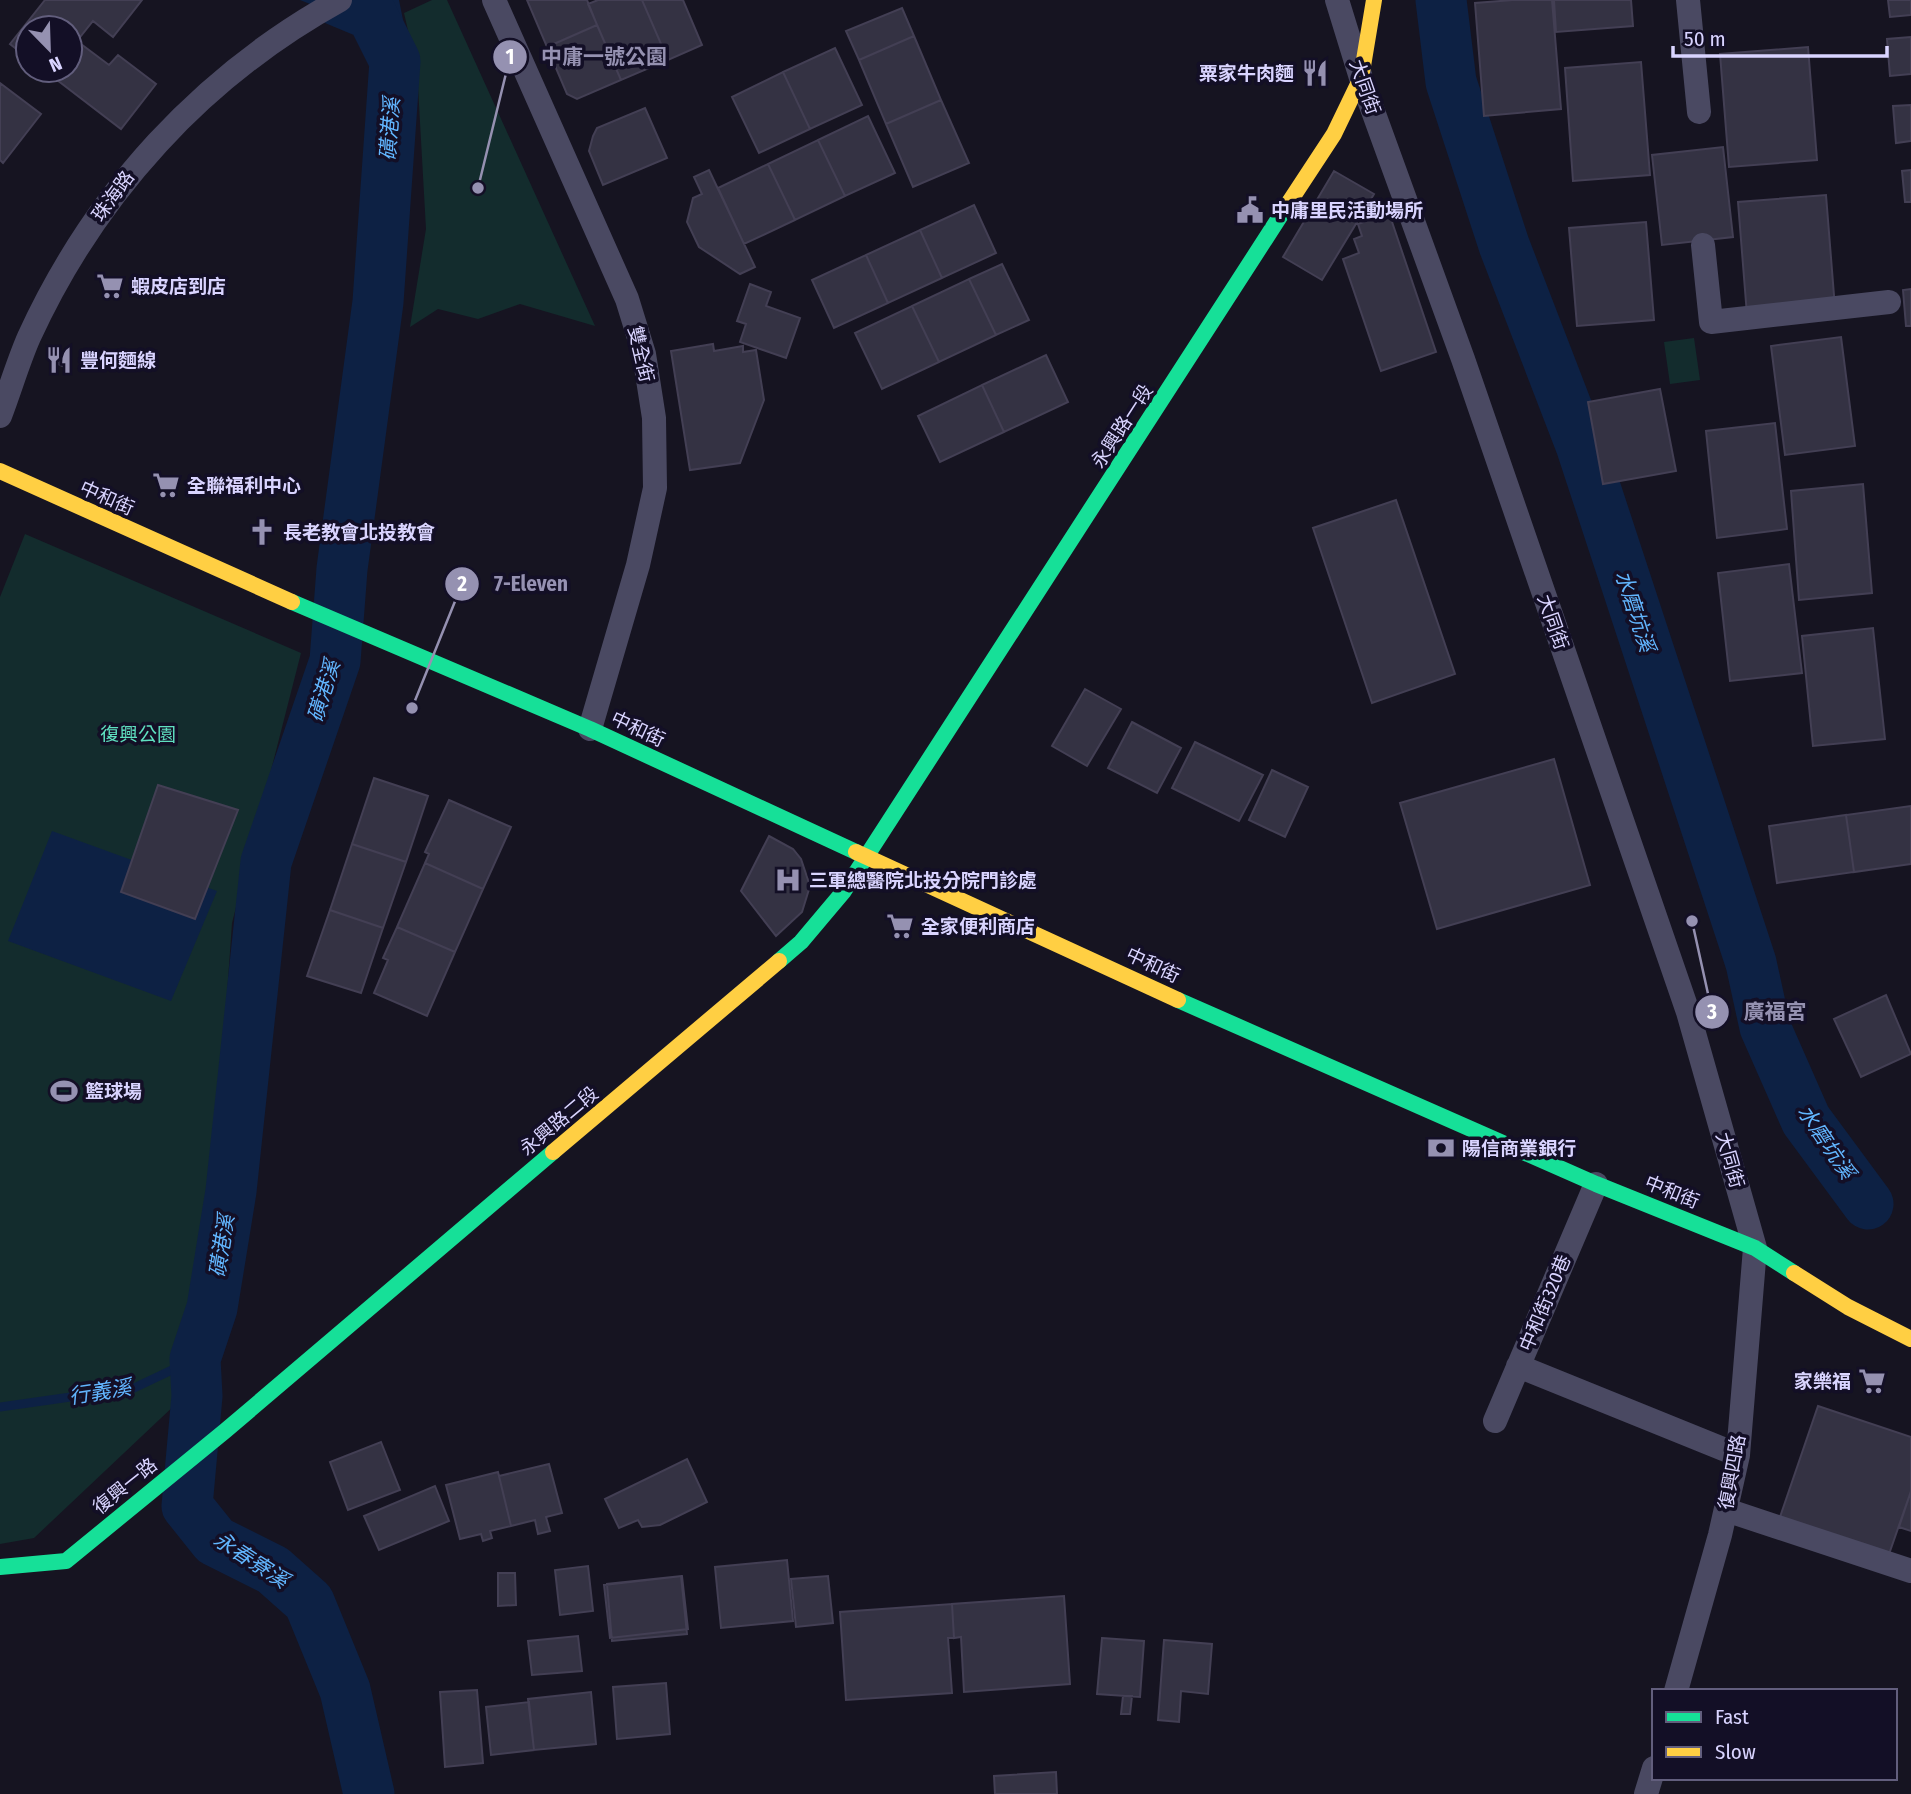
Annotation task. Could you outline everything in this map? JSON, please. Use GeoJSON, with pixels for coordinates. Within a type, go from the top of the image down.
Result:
{"type":"FeatureCollection","features":[{"type":"Feature","properties":{"kind":"street","name":"珠海路"},"geometry":{"type":"LineString","coordinates":[[0,416],[33,328],[60,275],[100,212],[139,162],[203,94],[293,26],[340,0]]}},
{"type":"Feature","properties":{"kind":"street","name":"雙全街"},"geometry":{"type":"LineString","coordinates":[[494,0],[627,299],[644,354],[654,418],[655,488],[638,565],[590,729]]}},
{"type":"Feature","properties":{"kind":"street","name":"大同街"},"geometry":{"type":"LineString","coordinates":[[1337,0],[1361,78],[1463,359],[1688,1012],[1755,1248]]}},
{"type":"Feature","properties":{"kind":"street","name":"永興路一段"},"geometry":{"type":"LineString","coordinates":[[866,857],[1334,134],[1361,78],[1374,0]]}},
{"type":"Feature","properties":{"kind":"street"},"geometry":{"type":"LineString","coordinates":[[1688,0],[1699,112]]}},
{"type":"Feature","properties":{"kind":"street"},"geometry":{"type":"LineString","coordinates":[[1703,245],[1711,322],[1889,302]]}},
{"type":"Feature","properties":{"kind":"street","name":"中和街"},"geometry":{"type":"LineString","coordinates":[[0,471],[313,612],[590,729],[1187,1004],[1596,1184],[1755,1248],[1848,1307],[1911,1339]]}},
{"type":"Feature","properties":{"kind":"street","name":"永興路二段"},"geometry":{"type":"LineString","coordinates":[[261,1400],[801,942],[844,891],[866,857]]}},
{"type":"Feature","properties":{"kind":"street","name":"中和街320巷"},"geometry":{"type":"LineString","coordinates":[[1495,1421],[1596,1184]]}},
{"type":"Feature","properties":{"kind":"street","name":"復興四路"},"geometry":{"type":"LineString","coordinates":[[1677,1689],[1726,1510],[1738,1455],[1755,1248]]}},
{"type":"Feature","properties":{"kind":"street"},"geometry":{"type":"LineString","coordinates":[[1518,1366],[1738,1455]]}},
{"type":"Feature","properties":{"kind":"street","name":"復興一路"},"geometry":{"type":"LineString","coordinates":[[0,1567],[65,1561],[261,1400]]}},
{"type":"Feature","properties":{"kind":"street"},"geometry":{"type":"LineString","coordinates":[[1726,1510],[1911,1571]]}},
{"type":"Feature","properties":{"kind":"street"},"geometry":{"type":"LineString","coordinates":[[1646,1794],[1652,1774]]}},
{"type":"Feature","properties":{"kind":"green space"},"geometry":{"type":"Polygon","coordinates":[[[432,0],[447,0],[595,326],[520,304],[478,319],[438,309],[410,327],[426,229],[417,69],[404,13],[432,0]]]}},
{"type":"Feature","properties":{"kind":"green space"},"geometry":{"type":"Polygon","coordinates":[[[1694,338],[1700,380],[1670,384],[1664,342],[1694,338]]]}},
{"type":"Feature","properties":{"kind":"green space","name":"復興公園"},"geometry":{"type":"Polygon","coordinates":[[[25,534],[301,653],[232,923],[222,1066],[205,1222],[196,1385],[34,1538],[0,1544],[0,597],[25,534]]]}},
{"type":"Feature","properties":{"kind":"water"},"geometry":{"type":"Polygon","coordinates":[[[300,0],[399,0],[405,30],[371,47],[358,23],[300,0]]]}},
{"type":"Feature","properties":{"kind":"water"},"geometry":{"type":"Polygon","coordinates":[[[52,831],[217,891],[171,1001],[8,941],[52,831]]]}},
{"type":"Feature","properties":{"kind":"building"},"geometry":{"type":"Polygon","coordinates":[[[45,0],[142,0],[113,37],[93,21],[84,32],[84,14],[34,14],[45,0]]]}},
{"type":"Feature","properties":{"kind":"building"},"geometry":{"type":"Polygon","coordinates":[[[527,0],[587,0],[597,25],[547,47],[527,0]]]}},
{"type":"Feature","properties":{"kind":"building"},"geometry":{"type":"Polygon","coordinates":[[[598,0],[642,0],[668,60],[621,80],[588,4],[598,0]]]}},
{"type":"Feature","properties":{"kind":"building"},"geometry":{"type":"Polygon","coordinates":[[[642,0],[683,0],[702,45],[668,60],[642,0]]]}},
{"type":"Feature","properties":{"kind":"building"},"geometry":{"type":"Polygon","coordinates":[[[1552,0],[1561,109],[1484,116],[1475,3],[1552,0]]]}},
{"type":"Feature","properties":{"kind":"building"},"geometry":{"type":"Polygon","coordinates":[[[1554,0],[1631,0],[1633,26],[1556,32],[1554,0]]]}},
{"type":"Feature","properties":{"kind":"building"},"geometry":{"type":"Polygon","coordinates":[[[1888,0],[1911,0],[1911,15],[1890,17],[1888,0]]]}},
{"type":"Feature","properties":{"kind":"building"},"geometry":{"type":"Polygon","coordinates":[[[902,8],[914,36],[859,60],[846,31],[902,8]]]}},
{"type":"Feature","properties":{"kind":"building"},"geometry":{"type":"Polygon","coordinates":[[[597,25],[621,80],[577,99],[567,94],[547,47],[597,25]]]}},
{"type":"Feature","properties":{"kind":"building"},"geometry":{"type":"Polygon","coordinates":[[[914,36],[941,100],[886,124],[859,60],[914,36]]]}},
{"type":"Feature","properties":{"kind":"building"},"geometry":{"type":"Polygon","coordinates":[[[1911,37],[1911,74],[1890,76],[1887,39],[1911,37]]]}},
{"type":"Feature","properties":{"kind":"building"},"geometry":{"type":"Polygon","coordinates":[[[84,46],[109,65],[118,55],[156,84],[121,129],[62,84],[84,84],[84,46]]]}},
{"type":"Feature","properties":{"kind":"building"},"geometry":{"type":"Polygon","coordinates":[[[1808,47],[1817,160],[1729,167],[1720,54],[1808,47]]]}},
{"type":"Feature","properties":{"kind":"building"},"geometry":{"type":"Polygon","coordinates":[[[835,48],[862,105],[810,129],[783,72],[835,48]]]}},
{"type":"Feature","properties":{"kind":"building"},"geometry":{"type":"Polygon","coordinates":[[[1641,62],[1650,175],[1573,181],[1565,68],[1641,62]]]}},
{"type":"Feature","properties":{"kind":"building"},"geometry":{"type":"Polygon","coordinates":[[[783,72],[810,129],[759,153],[732,97],[783,72]]]}},
{"type":"Feature","properties":{"kind":"building"},"geometry":{"type":"Polygon","coordinates":[[[0,83],[41,114],[3,163],[0,160],[0,83]]]}},
{"type":"Feature","properties":{"kind":"building"},"geometry":{"type":"Polygon","coordinates":[[[941,100],[969,163],[913,187],[886,124],[941,100]]]}},
{"type":"Feature","properties":{"kind":"building"},"geometry":{"type":"Polygon","coordinates":[[[1911,105],[1911,141],[1896,143],[1893,106],[1911,105]]]}},
{"type":"Feature","properties":{"kind":"building"},"geometry":{"type":"Polygon","coordinates":[[[645,108],[667,158],[603,185],[589,151],[597,128],[645,108]]]}},
{"type":"Feature","properties":{"kind":"building"},"geometry":{"type":"Polygon","coordinates":[[[868,116],[895,173],[845,196],[818,140],[868,116]]]}},
{"type":"Feature","properties":{"kind":"building"},"geometry":{"type":"Polygon","coordinates":[[[818,140],[845,196],[795,220],[768,164],[818,140]]]}},
{"type":"Feature","properties":{"kind":"building"},"geometry":{"type":"Polygon","coordinates":[[[1723,147],[1733,237],[1662,245],[1652,155],[1723,147]]]}},
{"type":"Feature","properties":{"kind":"building"},"geometry":{"type":"Polygon","coordinates":[[[768,164],[795,220],[744,244],[718,188],[768,164]]]}},
{"type":"Feature","properties":{"kind":"building"},"geometry":{"type":"Polygon","coordinates":[[[709,170],[755,267],[740,274],[699,247],[687,222],[693,198],[702,194],[694,177],[709,170]]]}},
{"type":"Feature","properties":{"kind":"building"},"geometry":{"type":"Polygon","coordinates":[[[1911,170],[1911,202],[1905,202],[1902,171],[1911,170]]]}},
{"type":"Feature","properties":{"kind":"building"},"geometry":{"type":"Polygon","coordinates":[[[1334,171],[1374,194],[1322,280],[1283,257],[1334,171]]]}},
{"type":"Feature","properties":{"kind":"building"},"geometry":{"type":"Polygon","coordinates":[[[1826,195],[1835,308],[1747,315],[1738,202],[1826,195]]]}},
{"type":"Feature","properties":{"kind":"building"},"geometry":{"type":"Polygon","coordinates":[[[974,205],[996,253],[942,278],[920,230],[974,205]]]}},
{"type":"Feature","properties":{"kind":"building"},"geometry":{"type":"Polygon","coordinates":[[[1389,213],[1436,352],[1381,371],[1343,259],[1359,253],[1354,239],[1362,236],[1358,224],[1389,213]]]}},
{"type":"Feature","properties":{"kind":"building"},"geometry":{"type":"Polygon","coordinates":[[[1646,222],[1654,320],[1577,326],[1569,228],[1646,222]]]}},
{"type":"Feature","properties":{"kind":"building"},"geometry":{"type":"Polygon","coordinates":[[[920,230],[942,278],[888,303],[866,255],[920,230]]]}},
{"type":"Feature","properties":{"kind":"building"},"geometry":{"type":"Polygon","coordinates":[[[866,255],[888,303],[834,328],[812,280],[866,255]]]}},
{"type":"Feature","properties":{"kind":"building"},"geometry":{"type":"Polygon","coordinates":[[[1002,264],[1029,320],[996,335],[969,279],[1002,264]]]}},
{"type":"Feature","properties":{"kind":"building"},"geometry":{"type":"Polygon","coordinates":[[[969,279],[996,335],[939,362],[912,306],[969,279]]]}},
{"type":"Feature","properties":{"kind":"building"},"geometry":{"type":"Polygon","coordinates":[[[750,284],[771,292],[766,306],[800,318],[786,358],[740,342],[746,324],[737,321],[750,284]]]}},
{"type":"Feature","properties":{"kind":"building"},"geometry":{"type":"Polygon","coordinates":[[[1911,289],[1911,326],[1906,326],[1903,290],[1911,289]]]}},
{"type":"Feature","properties":{"kind":"building"},"geometry":{"type":"Polygon","coordinates":[[[912,306],[939,362],[882,389],[855,333],[912,306]]]}},
{"type":"Feature","properties":{"kind":"building"},"geometry":{"type":"Polygon","coordinates":[[[1841,337],[1855,446],[1785,455],[1771,346],[1841,337]]]}},
{"type":"Feature","properties":{"kind":"building"},"geometry":{"type":"Polygon","coordinates":[[[713,344],[714,351],[743,346],[743,352],[756,350],[764,400],[740,463],[690,470],[671,351],[713,344]]]}},
{"type":"Feature","properties":{"kind":"building","name":"豐何麵線"},"geometry":{"type":"Polygon","coordinates":[[[55,353],[67,359],[65,367],[51,361],[55,353]]]}},
{"type":"Feature","properties":{"kind":"building"},"geometry":{"type":"Polygon","coordinates":[[[1046,355],[1068,402],[1004,432],[982,385],[1046,355]]]}},
{"type":"Feature","properties":{"kind":"building"},"geometry":{"type":"Polygon","coordinates":[[[982,385],[1004,432],[940,462],[918,416],[982,385]]]}},
{"type":"Feature","properties":{"kind":"building"},"geometry":{"type":"Polygon","coordinates":[[[1660,389],[1676,471],[1603,484],[1588,402],[1660,389]]]}},
{"type":"Feature","properties":{"kind":"building"},"geometry":{"type":"Polygon","coordinates":[[[1775,423],[1787,529],[1717,538],[1706,431],[1775,423]]]}},
{"type":"Feature","properties":{"kind":"building"},"geometry":{"type":"Polygon","coordinates":[[[1863,484],[1872,593],[1799,600],[1791,491],[1863,484]]]}},
{"type":"Feature","properties":{"kind":"building"},"geometry":{"type":"Polygon","coordinates":[[[1396,500],[1455,674],[1372,703],[1313,528],[1396,500]]]}},
{"type":"Feature","properties":{"kind":"building"},"geometry":{"type":"Polygon","coordinates":[[[1789,564],[1802,673],[1730,681],[1718,573],[1789,564]]]}},
{"type":"Feature","properties":{"kind":"building"},"geometry":{"type":"Polygon","coordinates":[[[1873,628],[1885,739],[1813,746],[1802,636],[1873,628]]]}},
{"type":"Feature","properties":{"kind":"building"},"geometry":{"type":"Polygon","coordinates":[[[1085,689],[1121,709],[1087,766],[1052,746],[1085,689]]]}},
{"type":"Feature","properties":{"kind":"building"},"geometry":{"type":"Polygon","coordinates":[[[1132,722],[1181,748],[1157,793],[1108,768],[1132,722]]]}},
{"type":"Feature","properties":{"kind":"building"},"geometry":{"type":"Polygon","coordinates":[[[1195,742],[1263,775],[1239,821],[1172,788],[1195,742]]]}},
{"type":"Feature","properties":{"kind":"building"},"geometry":{"type":"Polygon","coordinates":[[[1554,759],[1590,885],[1437,929],[1400,803],[1554,759]]]}},
{"type":"Feature","properties":{"kind":"building"},"geometry":{"type":"Polygon","coordinates":[[[1272,770],[1308,787],[1285,837],[1249,820],[1272,770]]]}},
{"type":"Feature","properties":{"kind":"building"},"geometry":{"type":"Polygon","coordinates":[[[374,778],[428,796],[406,862],[352,844],[374,778]]]}},
{"type":"Feature","properties":{"kind":"building"},"geometry":{"type":"Polygon","coordinates":[[[158,785],[238,810],[195,919],[121,892],[158,785]]]}},
{"type":"Feature","properties":{"kind":"building"},"geometry":{"type":"Polygon","coordinates":[[[449,800],[511,827],[483,889],[425,863],[429,854],[425,852],[449,800]]]}},
{"type":"Feature","properties":{"kind":"building"},"geometry":{"type":"Polygon","coordinates":[[[1911,806],[1911,864],[1854,872],[1846,815],[1911,806]]]}},
{"type":"Feature","properties":{"kind":"building"},"geometry":{"type":"Polygon","coordinates":[[[1846,815],[1854,872],[1777,883],[1769,826],[1846,815]]]}},
{"type":"Feature","properties":{"kind":"building","name":"三軍總醫院北投分院門診處"},"geometry":{"type":"Polygon","coordinates":[[[769,836],[793,849],[801,859],[810,886],[802,912],[776,936],[741,891],[769,836]]]}},
{"type":"Feature","properties":{"kind":"building"},"geometry":{"type":"Polygon","coordinates":[[[352,844],[406,862],[383,928],[330,910],[352,844]]]}},
{"type":"Feature","properties":{"kind":"building"},"geometry":{"type":"Polygon","coordinates":[[[425,863],[483,889],[455,952],[397,927],[425,863]]]}},
{"type":"Feature","properties":{"kind":"building"},"geometry":{"type":"Polygon","coordinates":[[[330,910],[383,928],[361,993],[307,976],[330,910]]]}},
{"type":"Feature","properties":{"kind":"building"},"geometry":{"type":"Polygon","coordinates":[[[397,927],[455,952],[427,1016],[374,993],[388,960],[383,958],[397,927]]]}},
{"type":"Feature","properties":{"kind":"building"},"geometry":{"type":"Polygon","coordinates":[[[1886,995],[1911,1054],[1861,1077],[1834,1019],[1886,995]]]}},
{"type":"Feature","properties":{"kind":"building"},"geometry":{"type":"Polygon","coordinates":[[[1818,1406],[1911,1437],[1911,1491],[1888,1557],[1779,1520],[1818,1406]]]}},
{"type":"Feature","properties":{"kind":"building"},"geometry":{"type":"Polygon","coordinates":[[[381,1442],[400,1490],[348,1510],[330,1462],[381,1442]]]}},
{"type":"Feature","properties":{"kind":"building"},"geometry":{"type":"Polygon","coordinates":[[[687,1459],[707,1502],[660,1525],[642,1527],[638,1520],[619,1528],[605,1499],[687,1459]]]}},
{"type":"Feature","properties":{"kind":"building"},"geometry":{"type":"Polygon","coordinates":[[[549,1464],[562,1513],[546,1517],[550,1531],[538,1534],[535,1520],[511,1526],[499,1476],[549,1464]]]}},
{"type":"Feature","properties":{"kind":"building"},"geometry":{"type":"Polygon","coordinates":[[[498,1472],[511,1526],[490,1531],[492,1538],[483,1541],[481,1534],[460,1539],[446,1485],[498,1472]]]}},
{"type":"Feature","properties":{"kind":"building"},"geometry":{"type":"Polygon","coordinates":[[[435,1486],[449,1521],[379,1550],[364,1516],[435,1486]]]}},
{"type":"Feature","properties":{"kind":"building"},"geometry":{"type":"Polygon","coordinates":[[[1911,1491],[1911,1531],[1899,1527],[1911,1491]]]}},
{"type":"Feature","properties":{"kind":"building"},"geometry":{"type":"Polygon","coordinates":[[[787,1560],[793,1621],[721,1628],[715,1567],[787,1560]]]}},
{"type":"Feature","properties":{"kind":"building"},"geometry":{"type":"Polygon","coordinates":[[[588,1566],[593,1611],[560,1615],[555,1570],[588,1566]]]}},
{"type":"Feature","properties":{"kind":"building"},"geometry":{"type":"Polygon","coordinates":[[[498,1573],[515,1573],[516,1605],[498,1606],[498,1573]]]}},
{"type":"Feature","properties":{"kind":"building"},"geometry":{"type":"Polygon","coordinates":[[[681,1576],[687,1634],[612,1641],[607,1584],[681,1576]]]}},
{"type":"Feature","properties":{"kind":"building"},"geometry":{"type":"Polygon","coordinates":[[[682,1576],[688,1629],[610,1638],[604,1585],[682,1576]]]}},
{"type":"Feature","properties":{"kind":"building"},"geometry":{"type":"Polygon","coordinates":[[[828,1576],[833,1623],[796,1627],[791,1579],[828,1576]]]}},
{"type":"Feature","properties":{"kind":"building"},"geometry":{"type":"Polygon","coordinates":[[[1064,1596],[1070,1684],[964,1692],[961,1637],[954,1638],[952,1604],[1064,1596]]]}},
{"type":"Feature","properties":{"kind":"building"},"geometry":{"type":"Polygon","coordinates":[[[952,1604],[954,1638],[948,1638],[952,1693],[846,1700],[840,1612],[952,1604]]]}},
{"type":"Feature","properties":{"kind":"building"},"geometry":{"type":"Polygon","coordinates":[[[578,1636],[582,1671],[532,1675],[528,1641],[578,1636]]]}},
{"type":"Feature","properties":{"kind":"building"},"geometry":{"type":"Polygon","coordinates":[[[1102,1638],[1144,1641],[1140,1697],[1097,1694],[1102,1638]]]}},
{"type":"Feature","properties":{"kind":"building"},"geometry":{"type":"Polygon","coordinates":[[[1164,1640],[1212,1644],[1208,1694],[1181,1691],[1179,1722],[1158,1720],[1164,1640]]]}},
{"type":"Feature","properties":{"kind":"building"},"geometry":{"type":"Polygon","coordinates":[[[666,1683],[670,1734],[617,1739],[613,1687],[666,1683]]]}},
{"type":"Feature","properties":{"kind":"building"},"geometry":{"type":"Polygon","coordinates":[[[477,1690],[483,1763],[445,1767],[440,1692],[477,1690]]]}},
{"type":"Feature","properties":{"kind":"building"},"geometry":{"type":"Polygon","coordinates":[[[591,1692],[596,1744],[534,1750],[528,1699],[591,1692]]]}},
{"type":"Feature","properties":{"kind":"building"},"geometry":{"type":"Polygon","coordinates":[[[1123,1696],[1132,1696],[1130,1714],[1121,1714],[1123,1696]]]}},
{"type":"Feature","properties":{"kind":"building"},"geometry":{"type":"Polygon","coordinates":[[[529,1702],[534,1750],[491,1755],[486,1707],[529,1702]]]}},
{"type":"Feature","properties":{"kind":"building"},"geometry":{"type":"Polygon","coordinates":[[[1056,1772],[1057,1794],[995,1794],[994,1776],[1056,1772]]]}},
{"type":"Feature","properties":{"kind":"waterway","name":"磺港溪"},"geometry":{"type":"LineString","coordinates":[[336,0],[372,15],[395,61],[378,302],[342,569],[335,661],[266,862],[231,1191],[212,1308],[195,1359],[197,1396],[187,1506],[215,1541],[273,1570],[309,1602],[345,1690],[369,1794]]}},
{"type":"Feature","properties":{"kind":"waterway","name":"水磨坑溪"},"geometry":{"type":"LineString","coordinates":[[1441,0],[1451,82],[1504,245],[1581,445],[1751,963],[1765,1027],[1806,1120],[1868,1204]]}},
{"type":"Feature","properties":{"kind":"waterway","name":"行義溪"},"geometry":{"type":"LineString","coordinates":[[0,1407],[134,1388],[195,1359]]}},
{"type":"Feature","properties":{"kind":"traffic: fast"},"geometry":{"type":"LineString","coordinates":[[779,961],[801,942],[844,891],[1290,201]]}},
{"type":"Feature","properties":{"kind":"traffic: fast"},"geometry":{"type":"LineString","coordinates":[[292,602],[590,729],[856,852]]}},
{"type":"Feature","properties":{"kind":"traffic: fast"},"geometry":{"type":"LineString","coordinates":[[1178,1000],[1596,1184],[1755,1248],[1794,1273]]}},
{"type":"Feature","properties":{"kind":"traffic: fast"},"geometry":{"type":"LineString","coordinates":[[0,1567],[66,1561],[225,1431],[553,1152]]}},
{"type":"Feature","properties":{"kind":"traffic: slow"},"geometry":{"type":"LineString","coordinates":[[1290,201],[1334,134],[1361,78],[1374,0]]}},
{"type":"Feature","properties":{"kind":"traffic: slow"},"geometry":{"type":"LineString","coordinates":[[0,471],[292,602]]}},
{"type":"Feature","properties":{"kind":"traffic: slow"},"geometry":{"type":"LineString","coordinates":[[856,852],[1178,1000]]}},
{"type":"Feature","properties":{"kind":"traffic: slow"},"geometry":{"type":"LineString","coordinates":[[553,1152],[779,961]]}},
{"type":"Feature","properties":{"kind":"traffic: slow"},"geometry":{"type":"LineString","coordinates":[[1794,1273],[1848,1307],[1911,1339]]}},
{"type":"Feature","properties":{"kind":"place","name":"粟家牛肉麵"},"geometry":{"type":"Point","coordinates":[1315,73]}},
{"type":"Feature","properties":{"kind":"place","name":"中庸一號公園"},"geometry":{"type":"Point","coordinates":[478,188]}},
{"type":"Feature","properties":{"kind":"place","name":"中庸里民活動場所"},"geometry":{"type":"Point","coordinates":[1250,210]}},
{"type":"Feature","properties":{"kind":"place","name":"蝦皮店到店"},"geometry":{"type":"Point","coordinates":[110,286]}},
{"type":"Feature","properties":{"kind":"place","name":"豐何麵線"},"geometry":{"type":"Point","coordinates":[59,360]}},
{"type":"Feature","properties":{"kind":"place","name":"全聯福利中心"},"geometry":{"type":"Point","coordinates":[166,485]}},
{"type":"Feature","properties":{"kind":"place","name":"長老教會北投教會"},"geometry":{"type":"Point","coordinates":[262,532]}},
{"type":"Feature","properties":{"kind":"place","name":"7-Eleven"},"geometry":{"type":"Point","coordinates":[412,708]}},
{"type":"Feature","properties":{"kind":"place","name":"三軍總醫院北投分院門診處"},"geometry":{"type":"Point","coordinates":[788,880]}},
{"type":"Feature","properties":{"kind":"place","name":"廣福宮"},"geometry":{"type":"Point","coordinates":[1692,921]}},
{"type":"Feature","properties":{"kind":"place","name":"全家便利商店"},"geometry":{"type":"Point","coordinates":[900,926]}},
{"type":"Feature","properties":{"kind":"place","name":"籃球場"},"geometry":{"type":"Point","coordinates":[64,1091]}},
{"type":"Feature","properties":{"kind":"place","name":"陽信商業銀行"},"geometry":{"type":"Point","coordinates":[1441,1148]}},
{"type":"Feature","properties":{"kind":"place","name":"家樂福"},"geometry":{"type":"Point","coordinates":[1872,1381]}},
{"type":"Feature","properties":{"kind":"water label","name":"永春寮溪"},"geometry":{"type":"Point","coordinates":[251,1560]}}]}
